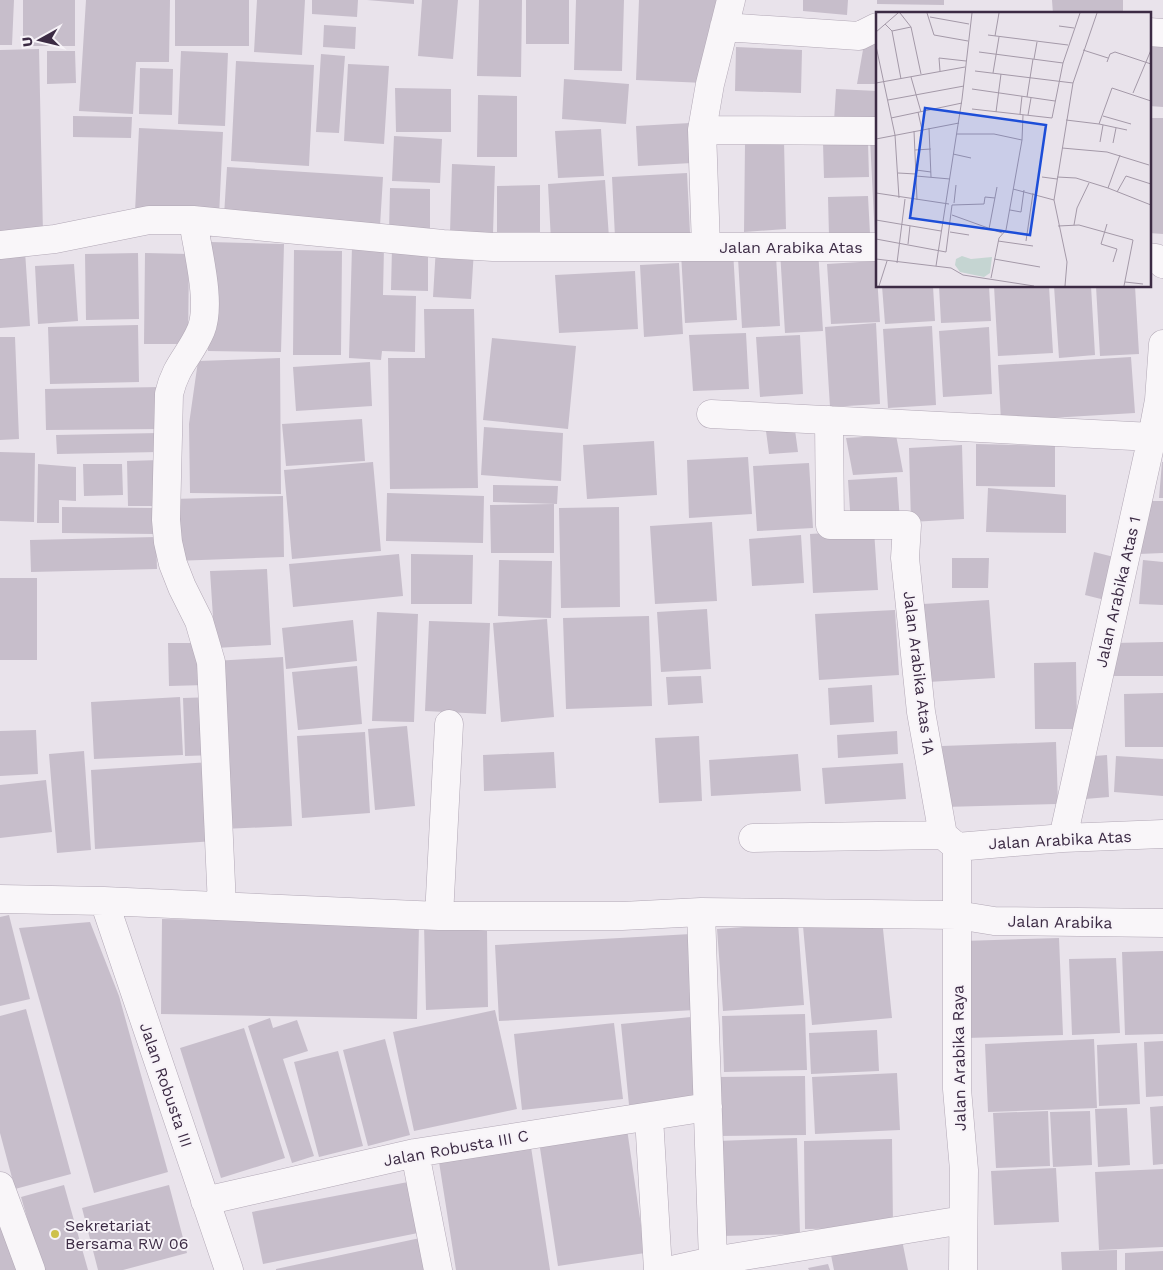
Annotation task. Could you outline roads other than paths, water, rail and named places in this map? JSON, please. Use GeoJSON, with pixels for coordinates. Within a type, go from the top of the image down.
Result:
{"type":"FeatureCollection","features":[{"type":"Feature","properties":{"kind":"street"},"geometry":{"type":"LineString","coordinates":[[706,247],[702,130],[731,0]]}},
{"type":"Feature","properties":{"kind":"street"},"geometry":{"type":"LineString","coordinates":[[724,27],[859,36],[876,28]]}},
{"type":"Feature","properties":{"kind":"street"},"geometry":{"type":"LineString","coordinates":[[1150,32],[1163,33]]}},
{"type":"Feature","properties":{"kind":"street"},"geometry":{"type":"LineString","coordinates":[[702,130],[876,131]]}},
{"type":"Feature","properties":{"kind":"street","name":"Jalan Arabika Atas"},"geometry":{"type":"LineString","coordinates":[[0,245],[55,239],[149,220],[193,220],[473,246],[876,247]]}},
{"type":"Feature","properties":{"kind":"street"},"geometry":{"type":"LineString","coordinates":[[193,220],[204,299],[204,314],[202,328],[179,364],[169,394],[166,520],[173,564],[199,621],[211,662],[222,906]]}},
{"type":"Feature","properties":{"kind":"street"},"geometry":{"type":"LineString","coordinates":[[1150,257],[1156,258],[1163,264]]}},
{"type":"Feature","properties":{"kind":"street","name":"Jalan Arabika Atas 1"},"geometry":{"type":"LineString","coordinates":[[1062,838],[1152,437],[1159,400],[1163,344]]}},
{"type":"Feature","properties":{"kind":"street"},"geometry":{"type":"LineString","coordinates":[[712,414],[1152,437]]}},
{"type":"Feature","properties":{"kind":"street","name":"Jalan Arabika Atas 1A"},"geometry":{"type":"LineString","coordinates":[[829,420],[830,525],[907,525],[907,552],[905,558],[920,712],[950,841]]}},
{"type":"Feature","properties":{"kind":"street"},"geometry":{"type":"LineString","coordinates":[[439,916],[449,724]]}},
{"type":"Feature","properties":{"kind":"street","name":"Jalan Arabika Atas"},"geometry":{"type":"LineString","coordinates":[[753,838],[950,841],[1163,834]]}},
{"type":"Feature","properties":{"kind":"street","name":"Jalan Arabika Raya"},"geometry":{"type":"LineString","coordinates":[[950,841],[957,915],[957,1089],[964,1170],[964,1270]]}},
{"type":"Feature","properties":{"kind":"street","name":"Jalan Arabika"},"geometry":{"type":"LineString","coordinates":[[0,899],[104,900],[439,916],[622,916],[701,912],[957,915],[994,921],[1163,923]]}},
{"type":"Feature","properties":{"kind":"street","name":"Jalan Robusta III"},"geometry":{"type":"LineString","coordinates":[[104,900],[227,1269]]}},
{"type":"Feature","properties":{"kind":"street"},"geometry":{"type":"LineString","coordinates":[[701,912],[708,1107],[691,1267],[963,1220]]}},
{"type":"Feature","properties":{"kind":"street","name":"Jalan Robusta III C"},"geometry":{"type":"LineString","coordinates":[[205,1201],[415,1153],[708,1107]]}},
{"type":"Feature","properties":{"kind":"street"},"geometry":{"type":"LineString","coordinates":[[649,1117],[658,1270]]}},
{"type":"Feature","properties":{"kind":"street"},"geometry":{"type":"LineString","coordinates":[[415,1153],[438,1270]]}},
{"type":"Feature","properties":{"kind":"street"},"geometry":{"type":"LineString","coordinates":[[0,1186],[30,1270]]}},
{"type":"Feature","properties":{"kind":"place","name":"Sekretariat Bersama RW 06"},"geometry":{"type":"Point","coordinates":[55,1234]}}]}
